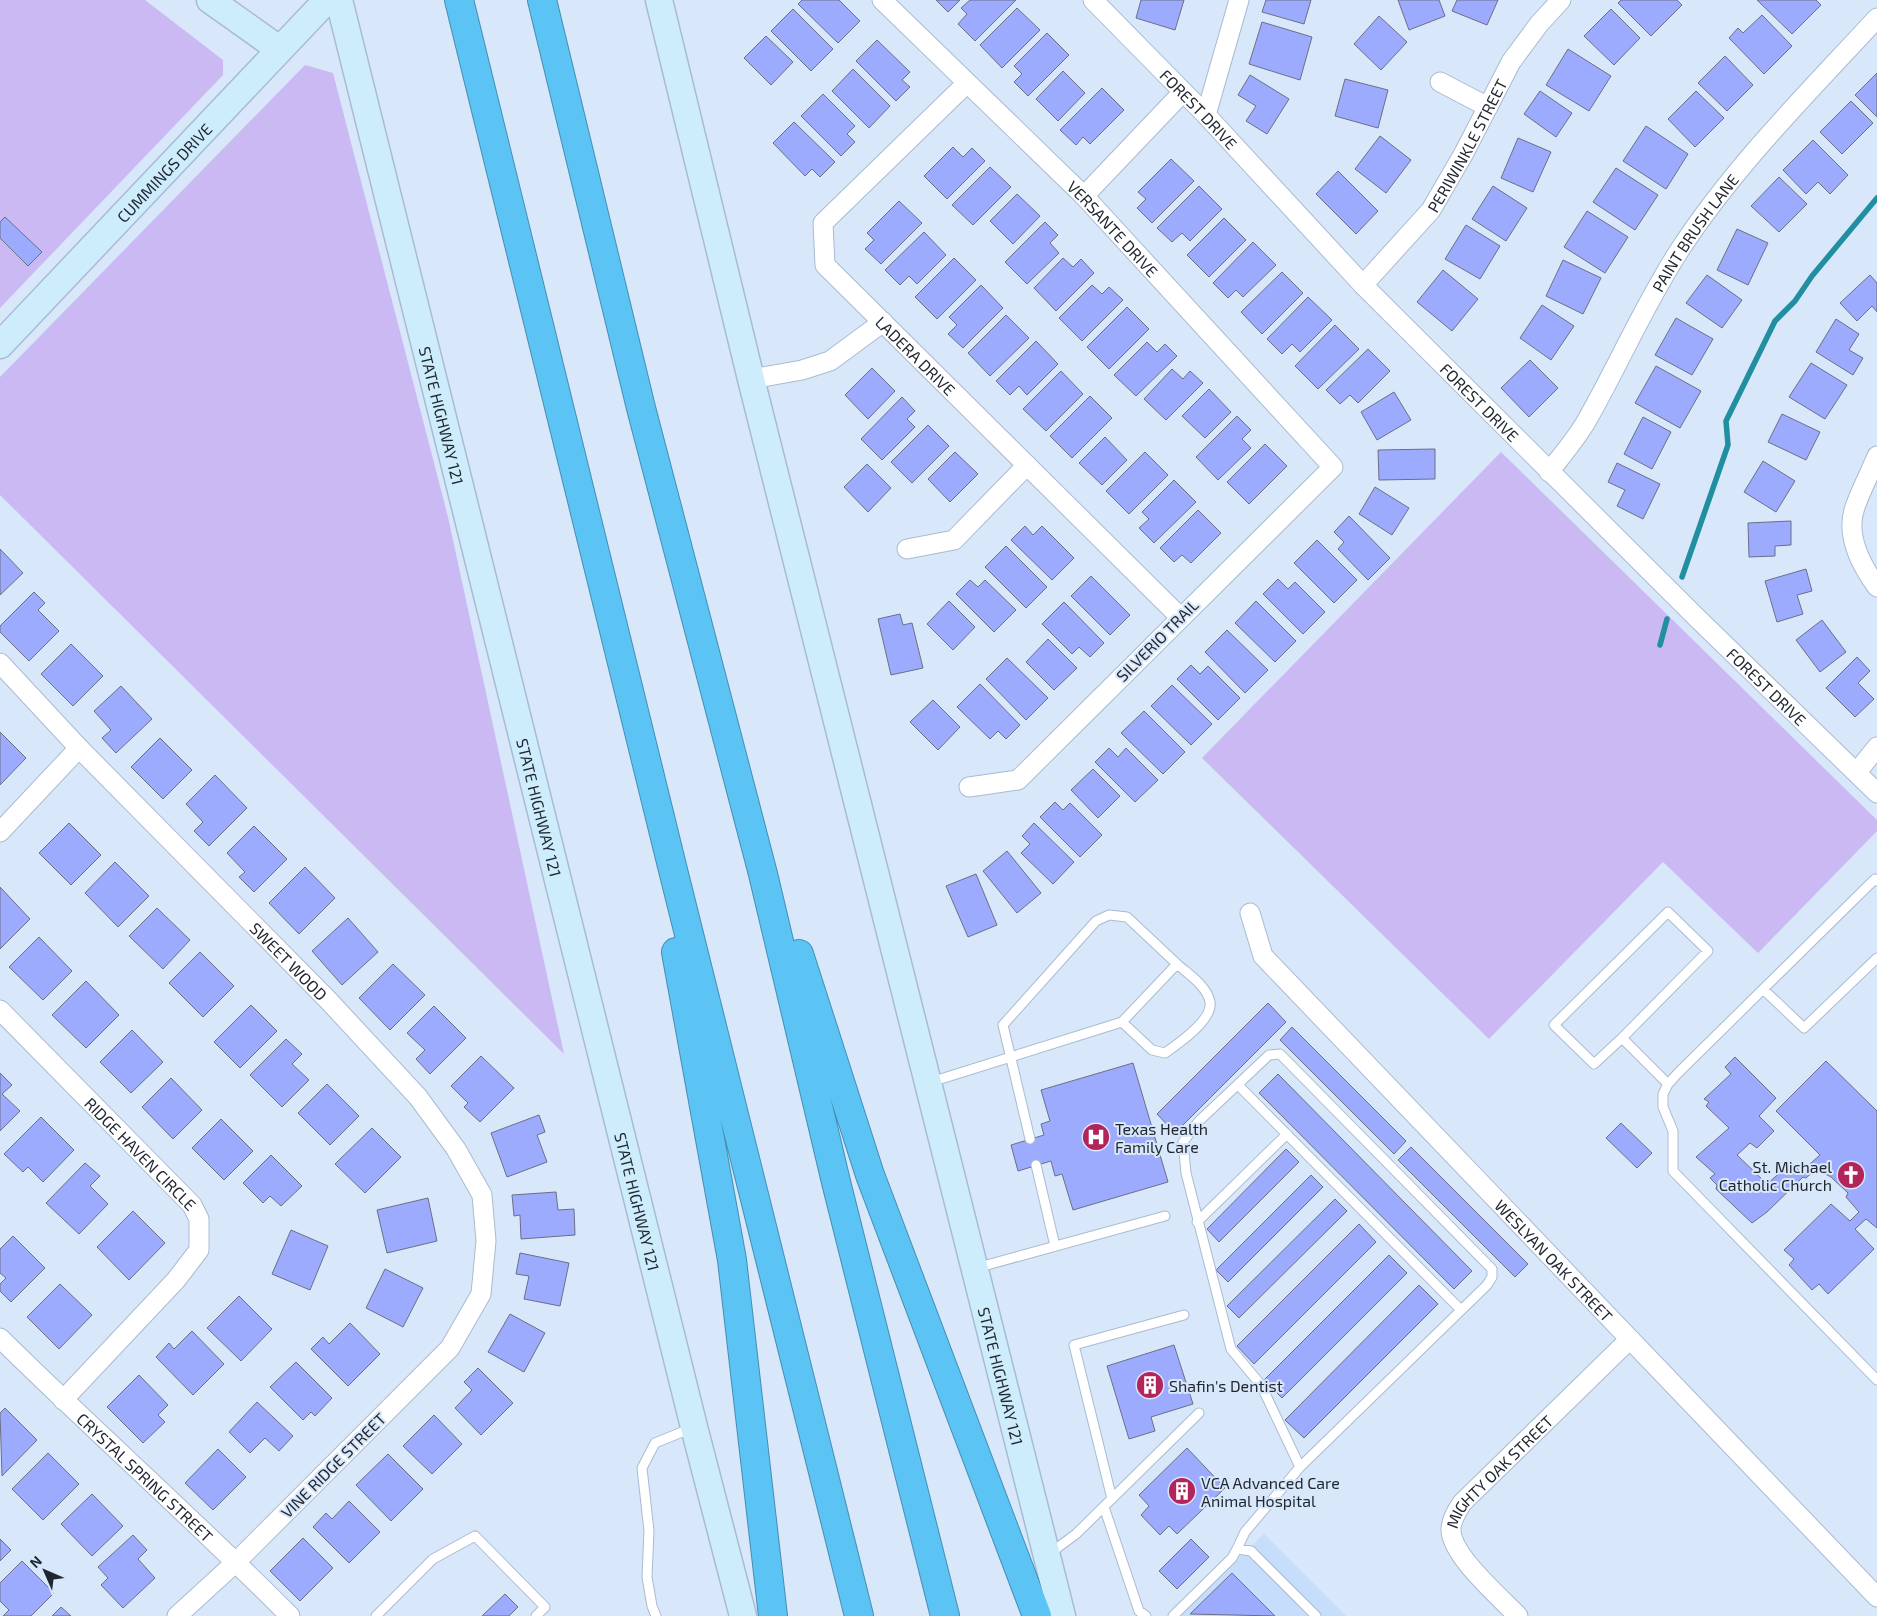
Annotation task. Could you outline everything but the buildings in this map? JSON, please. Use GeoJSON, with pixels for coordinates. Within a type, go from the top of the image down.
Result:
{"type":"FeatureCollection","features":[{"type":"Feature","properties":{"kind":"highway"},"geometry":{"type":"LineString","coordinates":[[459,0],[859,1616]]}},
{"type":"Feature","properties":{"kind":"highway"},"geometry":{"type":"LineString","coordinates":[[542,0],[641,408],[763,874],[836,1182],[945,1616]]}},
{"type":"Feature","properties":{"kind":"highway"},"geometry":{"type":"LineString","coordinates":[[672,866],[673,939],[732,1260],[773,1616]]}},
{"type":"Feature","properties":{"kind":"highway"},"geometry":{"type":"LineString","coordinates":[[763,874],[794,940],[870,1175],[1038,1616]]}},
{"type":"Feature","properties":{"kind":"main road"},"geometry":{"type":"LineString","coordinates":[[210,0],[279,49]]}},
{"type":"Feature","properties":{"kind":"main road","name":"CUMMINGS DRIVE"},"geometry":{"type":"LineString","coordinates":[[0,345],[327,0]]}},
{"type":"Feature","properties":{"kind":"main road","name":"STATE HIGHWAY 121"},"geometry":{"type":"LineString","coordinates":[[339,0],[694,1427],[744,1616]]}},
{"type":"Feature","properties":{"kind":"main road","name":"STATE HIGHWAY 121"},"geometry":{"type":"LineString","coordinates":[[659,0],[751,380],[1062,1616]]}},
{"type":"Feature","properties":{"kind":"street","name":"VERSANTE DRIVE"},"geometry":{"type":"LineString","coordinates":[[882,0],[1084,196],[1333,467]]}},
{"type":"Feature","properties":{"kind":"street","name":"FOREST DRIVE"},"geometry":{"type":"LineString","coordinates":[[1092,0],[1184,92],[1364,285],[1549,472],[1877,793]]}},
{"type":"Feature","properties":{"kind":"street"},"geometry":{"type":"LineString","coordinates":[[1206,116],[1239,0]]}},
{"type":"Feature","properties":{"kind":"street","name":"PERIWINKLE STREET"},"geometry":{"type":"LineString","coordinates":[[1364,285],[1431,210],[1511,62],[1539,24],[1561,0]]}},
{"type":"Feature","properties":{"kind":"street","name":"PAINT BRUSH LANE"},"geometry":{"type":"LineString","coordinates":[[1549,472],[1586,422],[1642,315],[1680,251],[1719,196],[1772,129],[1877,18]]}},
{"type":"Feature","properties":{"kind":"street"},"geometry":{"type":"LineString","coordinates":[[1440,82],[1488,107]]}},
{"type":"Feature","properties":{"kind":"street","name":"LADERA DRIVE"},"geometry":{"type":"LineString","coordinates":[[967,83],[823,223],[826,266],[1180,616]]}},
{"type":"Feature","properties":{"kind":"street"},"geometry":{"type":"LineString","coordinates":[[1084,196],[1184,92]]}},
{"type":"Feature","properties":{"kind":"street"},"geometry":{"type":"LineString","coordinates":[[751,380],[802,370],[830,360],[882,322]]}},
{"type":"Feature","properties":{"kind":"street"},"geometry":{"type":"LineString","coordinates":[[1877,456],[1854,509],[1853,537],[1862,566],[1877,587]]}},
{"type":"Feature","properties":{"kind":"street"},"geometry":{"type":"LineString","coordinates":[[907,549],[954,540],[1028,465]]}},
{"type":"Feature","properties":{"kind":"street","name":"SILVERIO TRAIL"},"geometry":{"type":"LineString","coordinates":[[969,787],[1018,780],[1180,616],[1333,467]]}},
{"type":"Feature","properties":{"kind":"street","name":"SWEET WOOD"},"geometry":{"type":"LineString","coordinates":[[0,663],[79,748],[328,1000],[418,1097],[456,1148],[482,1195],[486,1241],[481,1294],[476,1303]]}},
{"type":"Feature","properties":{"kind":"street"},"geometry":{"type":"LineString","coordinates":[[1856,772],[1877,747]]}},
{"type":"Feature","properties":{"kind":"street"},"geometry":{"type":"LineString","coordinates":[[0,832],[79,748]]}},
{"type":"Feature","properties":{"kind":"street","name":"WESLYAN OAK STREET"},"geometry":{"type":"LineString","coordinates":[[1250,913],[1263,956],[1877,1597]]}},
{"type":"Feature","properties":{"kind":"street","name":"RIDGE HAVEN CIRCLE"},"geometry":{"type":"LineString","coordinates":[[0,1010],[192,1205],[199,1219],[199,1250],[176,1280],[63,1400]]}},
{"type":"Feature","properties":{"kind":"street","name":"VINE RIDGE STREET"},"geometry":{"type":"LineString","coordinates":[[177,1616],[236,1562],[450,1348],[476,1303]]}},
{"type":"Feature","properties":{"kind":"street","name":"CRYSTAL SPRING STREET"},"geometry":{"type":"LineString","coordinates":[[0,1338],[63,1400],[236,1562],[290,1616]]}},
{"type":"Feature","properties":{"kind":"street","name":"MIGHTY OAK STREET"},"geometry":{"type":"LineString","coordinates":[[1518,1616],[1464,1559],[1450,1530],[1454,1517],[1462,1503],[1630,1340]]}},
{"type":"Feature","properties":{"kind":"lane"},"geometry":{"type":"LineString","coordinates":[[1877,881],[1875,879],[1763,989],[1668,1084],[1663,1094],[1663,1107],[1673,1131],[1673,1171],[1877,1380]]}},
{"type":"Feature","properties":{"kind":"lane"},"geometry":{"type":"LineString","coordinates":[[1668,912],[1708,951],[1622,1038],[1594,1064],[1554,1025],[1668,912]]}},
{"type":"Feature","properties":{"kind":"lane"},"geometry":{"type":"LineString","coordinates":[[1030,1139],[1003,1025],[1096,921],[1108,915],[1127,916],[1200,985],[1210,1001],[1209,1013],[1183,1041],[1165,1053],[1152,1050],[1122,1022]]}},
{"type":"Feature","properties":{"kind":"lane"},"geometry":{"type":"LineString","coordinates":[[1763,989],[1804,1028],[1877,958]]}},
{"type":"Feature","properties":{"kind":"lane"},"geometry":{"type":"LineString","coordinates":[[929,1083],[1122,1022],[1177,964]]}},
{"type":"Feature","properties":{"kind":"lane"},"geometry":{"type":"LineString","coordinates":[[1622,1038],[1668,1084]]}},
{"type":"Feature","properties":{"kind":"lane"},"geometry":{"type":"LineString","coordinates":[[1173,1616],[1232,1558],[1245,1532],[1300,1467],[1461,1310],[1492,1277],[1492,1269],[1280,1054],[1269,1055],[1199,1120],[1183,1142],[1186,1173],[1197,1222],[1231,1349],[1260,1385],[1300,1467]]}},
{"type":"Feature","properties":{"kind":"lane"},"geometry":{"type":"LineString","coordinates":[[1238,1085],[1461,1310]]}},
{"type":"Feature","properties":{"kind":"lane"},"geometry":{"type":"LineString","coordinates":[[1197,1222],[1287,1134]]}},
{"type":"Feature","properties":{"kind":"lane"},"geometry":{"type":"LineString","coordinates":[[1036,1165],[1055,1246]]}},
{"type":"Feature","properties":{"kind":"lane"},"geometry":{"type":"LineString","coordinates":[[975,1268],[1165,1216]]}},
{"type":"Feature","properties":{"kind":"lane"},"geometry":{"type":"LineString","coordinates":[[1112,1499],[1074,1345],[1184,1315]]}},
{"type":"Feature","properties":{"kind":"lane"},"geometry":{"type":"LineString","coordinates":[[1047,1556],[1076,1534],[1200,1413]]}},
{"type":"Feature","properties":{"kind":"lane"},"geometry":{"type":"LineString","coordinates":[[656,1616],[652,1606],[647,1577],[649,1531],[642,1468],[656,1443],[694,1427]]}},
{"type":"Feature","properties":{"kind":"lane"},"geometry":{"type":"LineString","coordinates":[[1104,1507],[1139,1610],[1146,1616]]}},
{"type":"Feature","properties":{"kind":"lane"},"geometry":{"type":"LineString","coordinates":[[376,1616],[433,1559],[475,1536],[545,1607],[536,1616]]}},
{"type":"Feature","properties":{"kind":"lane"},"geometry":{"type":"LineString","coordinates":[[1237,1549],[1251,1551],[1316,1616]]}},
{"type":"Feature","properties":{"kind":"shaded area"},"geometry":{"type":"Polygon","coordinates":[[[0,0],[145,0],[223,60],[223,75],[0,308],[0,0]]]}},
{"type":"Feature","properties":{"kind":"shaded area"},"geometry":{"type":"Polygon","coordinates":[[[305,65],[333,73],[448,517],[564,1054],[0,495],[0,377],[305,65]]]}},
{"type":"Feature","properties":{"kind":"shaded area"},"geometry":{"type":"Polygon","coordinates":[[[1501,452],[1877,820],[1877,831],[1758,953],[1663,862],[1489,1039],[1202,758],[1501,452]]]}},
{"type":"Feature","properties":{"kind":"shaded area"},"geometry":{"type":"Polygon","coordinates":[[[1264,1534],[1346,1616],[1178,1616],[1264,1534]]]}},
{"type":"Feature","properties":{"kind":"waterway"},"geometry":{"type":"LineString","coordinates":[[1682,577],[1728,445],[1726,421],[1775,321],[1795,301],[1812,276],[1877,198]]}},
{"type":"Feature","properties":{"kind":"waterway"},"geometry":{"type":"LineString","coordinates":[[1660,645],[1667,619]]}},
{"type":"Feature","properties":{"kind":"place","name":"Texas Health Family Care"},"geometry":{"type":"Point","coordinates":[1096,1137]}},
{"type":"Feature","properties":{"kind":"place","name":"St. Michael Catholic Church"},"geometry":{"type":"Point","coordinates":[1851,1175]}},
{"type":"Feature","properties":{"kind":"place","name":"Shafin's Dentist"},"geometry":{"type":"Point","coordinates":[1150,1385]}},
{"type":"Feature","properties":{"kind":"place","name":"VCA Advanced Care Animal Hospital"},"geometry":{"type":"Point","coordinates":[1182,1491]}}]}
